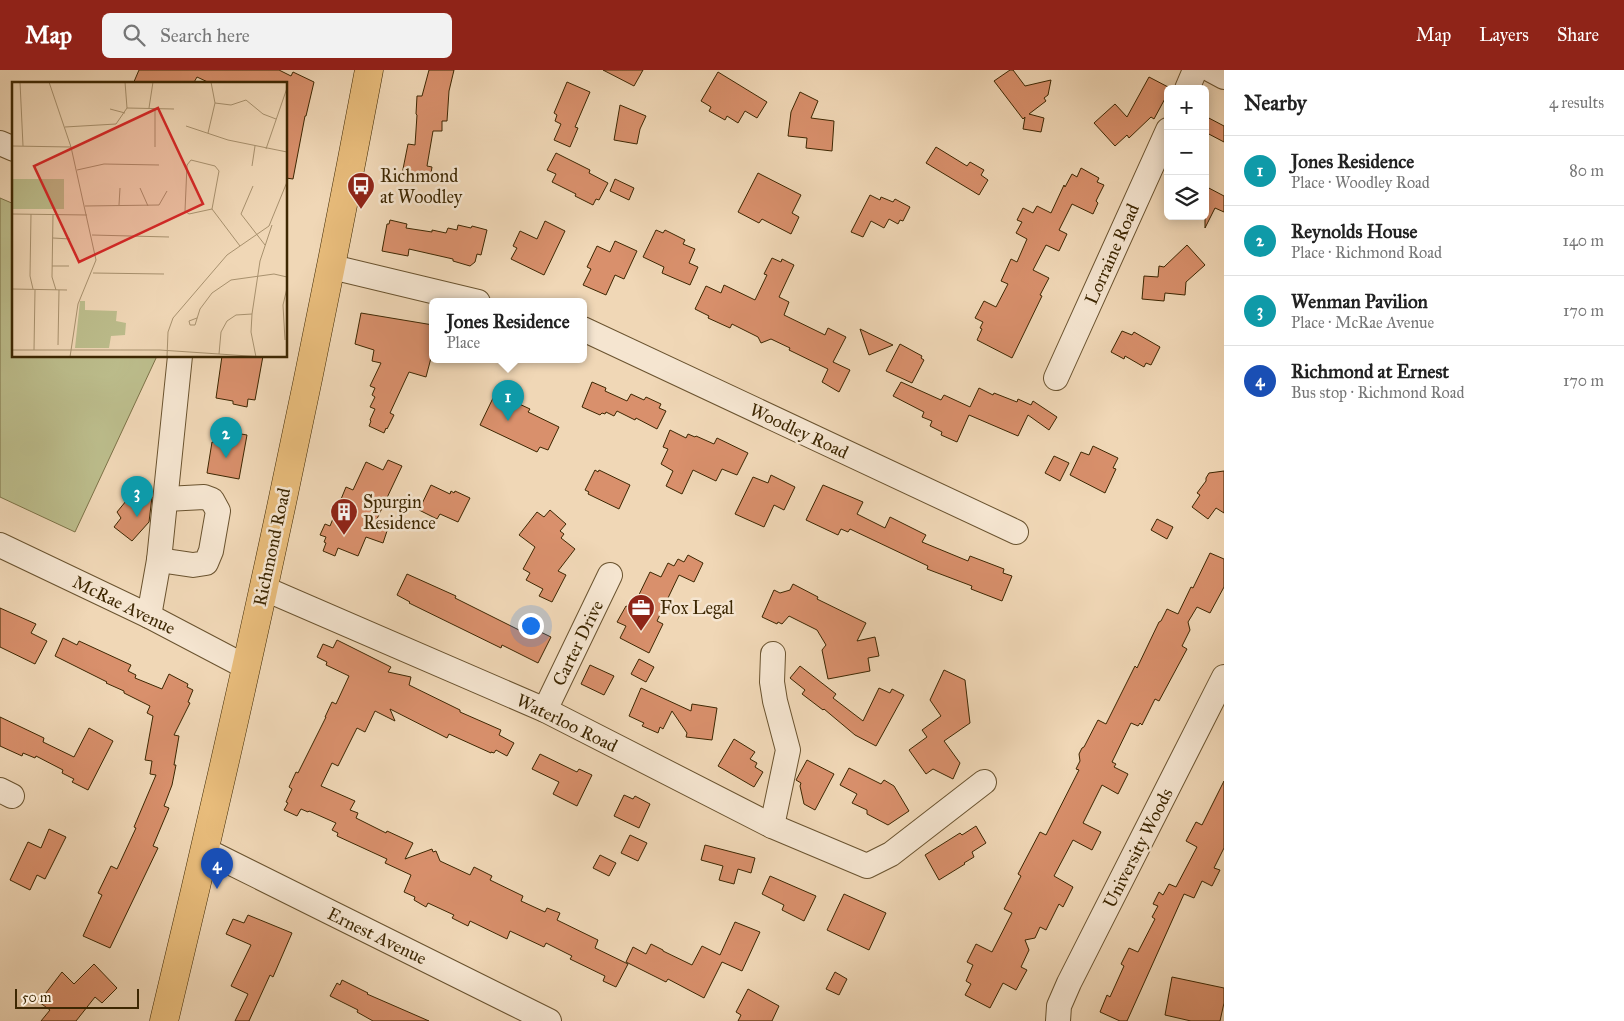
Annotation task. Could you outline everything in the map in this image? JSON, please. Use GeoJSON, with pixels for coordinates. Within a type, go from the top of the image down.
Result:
{"type":"FeatureCollection","features":[{"type":"Feature","properties":{"kind":"main road","name":"Richmond Road"},"geometry":{"type":"LineString","coordinates":[[164,1021],[246,667],[332,267],[369,70]]}},
{"type":"Feature","properties":{"kind":"street"},"geometry":{"type":"LineString","coordinates":[[1189,85],[1195,70]]}},
{"type":"Feature","properties":{"kind":"street"},"geometry":{"type":"LineString","coordinates":[[1211,70],[1224,77]]}},
{"type":"Feature","properties":{"kind":"street","name":"Lorraine Road"},"geometry":{"type":"LineString","coordinates":[[1056,378],[1164,139]]}},
{"type":"Feature","properties":{"kind":"street"},"geometry":{"type":"LineString","coordinates":[[0,143],[12,148]]}},
{"type":"Feature","properties":{"kind":"street"},"geometry":{"type":"LineString","coordinates":[[332,267],[461,298]]}},
{"type":"Feature","properties":{"kind":"street","name":"Woodley Road"},"geometry":{"type":"LineString","coordinates":[[587,331],[1016,532]]}},
{"type":"Feature","properties":{"kind":"street"},"geometry":{"type":"LineString","coordinates":[[149,616],[159,560],[180,358]]}},
{"type":"Feature","properties":{"kind":"street"},"geometry":{"type":"LineString","coordinates":[[159,560],[192,565],[206,563],[211,551],[218,511],[212,500],[204,497],[166,499]]}},
{"type":"Feature","properties":{"kind":"street","name":"McRae Avenue"},"geometry":{"type":"LineString","coordinates":[[0,545],[149,616],[246,667]]}},
{"type":"Feature","properties":{"kind":"street","name":"Carter Drive"},"geometry":{"type":"LineString","coordinates":[[545,710],[610,575]]}},
{"type":"Feature","properties":{"kind":"street","name":"Waterloo Road"},"geometry":{"type":"LineString","coordinates":[[263,588],[545,710],[772,826],[867,866],[891,854],[984,782]]}},
{"type":"Feature","properties":{"kind":"street"},"geometry":{"type":"LineString","coordinates":[[772,826],[788,750],[772,682],[773,654]]}},
{"type":"Feature","properties":{"kind":"street","name":"University Woods"},"geometry":{"type":"LineString","coordinates":[[1058,1021],[1059,1006],[1069,983],[1224,677]]}},
{"type":"Feature","properties":{"kind":"street","name":"Ernest Avenue"},"geometry":{"type":"LineString","coordinates":[[205,850],[549,1021]]}},
{"type":"Feature","properties":{"kind":"green space"},"geometry":{"type":"Polygon","coordinates":[[[0,198],[12,203],[12,358],[156,358],[75,532],[0,497],[0,198]]]}},
{"type":"Feature","properties":{"kind":"building"},"geometry":{"type":"Polygon","coordinates":[[[139,70],[279,70],[291,76],[293,72],[314,82],[305,116],[293,179],[288,178],[288,82],[208,82],[197,77],[194,82],[134,82],[139,70]]]}},
{"type":"Feature","properties":{"kind":"building"},"geometry":{"type":"Polygon","coordinates":[[[429,70],[454,70],[449,91],[447,121],[442,121],[442,131],[433,131],[427,166],[432,167],[430,179],[402,174],[408,144],[415,145],[417,96],[422,96],[429,70]]]}},
{"type":"Feature","properties":{"kind":"building"},"geometry":{"type":"Polygon","coordinates":[[[603,70],[643,70],[634,86],[603,70]]]}},
{"type":"Feature","properties":{"kind":"building"},"geometry":{"type":"Polygon","coordinates":[[[1010,70],[1013,70],[1025,86],[1051,80],[1048,95],[1044,98],[1046,101],[1029,114],[1044,118],[1041,132],[1023,129],[1025,117],[1023,119],[994,81],[1010,70]]]}},
{"type":"Feature","properties":{"kind":"building"},"geometry":{"type":"Polygon","coordinates":[[[718,72],[767,102],[757,118],[745,111],[738,123],[727,116],[725,120],[709,111],[711,107],[701,101],[718,72]]]}},
{"type":"Feature","properties":{"kind":"building"},"geometry":{"type":"Polygon","coordinates":[[[1149,77],[1164,85],[1164,100],[1154,119],[1151,117],[1129,138],[1127,135],[1115,146],[1094,123],[1115,104],[1127,117],[1149,77]]]}},
{"type":"Feature","properties":{"kind":"building"},"geometry":{"type":"Polygon","coordinates":[[[567,82],[590,92],[575,127],[578,128],[570,147],[554,140],[561,124],[555,121],[557,115],[554,113],[567,82]]]}},
{"type":"Feature","properties":{"kind":"building"},"geometry":{"type":"Polygon","coordinates":[[[800,92],[818,101],[811,118],[834,121],[832,151],[806,148],[807,138],[788,136],[791,112],[800,92]]]}},
{"type":"Feature","properties":{"kind":"building"},"geometry":{"type":"Polygon","coordinates":[[[620,105],[646,116],[640,129],[637,144],[614,140],[620,105]]]}},
{"type":"Feature","properties":{"kind":"building"},"geometry":{"type":"Polygon","coordinates":[[[1209,118],[1224,126],[1224,142],[1209,134],[1209,118]]]}},
{"type":"Feature","properties":{"kind":"building"},"geometry":{"type":"Polygon","coordinates":[[[936,147],[967,166],[970,162],[984,170],[981,175],[988,180],[979,195],[926,163],[936,147]]]}},
{"type":"Feature","properties":{"kind":"building"},"geometry":{"type":"Polygon","coordinates":[[[556,153],[590,170],[589,173],[608,183],[599,200],[596,199],[593,205],[552,182],[556,174],[547,170],[556,153]]]}},
{"type":"Feature","properties":{"kind":"building"},"geometry":{"type":"Polygon","coordinates":[[[1081,168],[1099,178],[1097,182],[1104,185],[1096,201],[1098,203],[1093,214],[1072,204],[1059,230],[1067,234],[1059,251],[1046,245],[1033,270],[1049,278],[1012,358],[977,340],[983,322],[975,318],[984,301],[996,307],[1008,284],[1001,281],[1011,259],[1017,262],[1027,239],[1016,233],[1022,222],[1017,220],[1023,208],[1033,213],[1037,206],[1051,213],[1064,185],[1065,187],[1072,174],[1077,177],[1081,168]]]}},
{"type":"Feature","properties":{"kind":"building"},"geometry":{"type":"Polygon","coordinates":[[[758,173],[801,195],[792,213],[799,217],[791,234],[762,219],[759,223],[738,212],[758,173]]]}},
{"type":"Feature","properties":{"kind":"building"},"geometry":{"type":"Polygon","coordinates":[[[615,179],[634,188],[629,200],[610,191],[615,179]]]}},
{"type":"Feature","properties":{"kind":"building"},"geometry":{"type":"Polygon","coordinates":[[[1209,188],[1224,196],[1224,212],[1215,208],[1209,220],[1209,188]]]}},
{"type":"Feature","properties":{"kind":"building"},"geometry":{"type":"Polygon","coordinates":[[[870,195],[880,200],[881,197],[893,202],[895,199],[910,207],[903,221],[900,220],[898,224],[889,219],[884,228],[871,221],[863,237],[851,232],[870,195]]]}},
{"type":"Feature","properties":{"kind":"building"},"geometry":{"type":"Polygon","coordinates":[[[390,220],[407,224],[406,228],[432,232],[432,230],[446,233],[448,228],[457,230],[458,225],[487,230],[481,255],[477,254],[475,262],[470,266],[453,261],[453,259],[409,249],[408,256],[382,251],[387,224],[389,224],[390,220]]]}},
{"type":"Feature","properties":{"kind":"building"},"geometry":{"type":"Polygon","coordinates":[[[1205,220],[1209,220],[1205,228],[1205,220]]]}},
{"type":"Feature","properties":{"kind":"building"},"geometry":{"type":"Polygon","coordinates":[[[545,221],[565,231],[544,275],[511,259],[517,248],[513,246],[520,231],[537,239],[545,221]]]}},
{"type":"Feature","properties":{"kind":"building"},"geometry":{"type":"Polygon","coordinates":[[[656,230],[663,233],[665,230],[685,240],[683,244],[695,249],[689,263],[698,267],[690,285],[662,273],[664,267],[643,257],[656,230]]]}},
{"type":"Feature","properties":{"kind":"building"},"geometry":{"type":"Polygon","coordinates":[[[615,241],[637,251],[624,279],[615,275],[606,295],[583,285],[591,269],[587,267],[597,246],[610,252],[615,241]]]}},
{"type":"Feature","properties":{"kind":"building"},"geometry":{"type":"Polygon","coordinates":[[[1187,245],[1205,265],[1186,282],[1185,295],[1165,293],[1164,301],[1142,299],[1144,276],[1158,277],[1159,266],[1164,267],[1187,245]]]}},
{"type":"Feature","properties":{"kind":"building"},"geometry":{"type":"Polygon","coordinates":[[[772,258],[781,262],[782,259],[794,265],[779,297],[789,302],[784,315],[825,335],[828,328],[846,337],[833,362],[850,370],[839,392],[822,382],[828,369],[771,339],[761,343],[758,337],[732,324],[730,328],[708,318],[709,316],[695,309],[706,286],[721,293],[724,285],[755,300],[767,275],[764,274],[772,258]]]}},
{"type":"Feature","properties":{"kind":"building"},"geometry":{"type":"Polygon","coordinates":[[[361,313],[429,324],[430,363],[426,377],[409,372],[390,413],[394,415],[384,433],[369,426],[375,409],[370,407],[375,397],[372,395],[375,388],[370,386],[381,363],[372,361],[374,350],[355,344],[361,313]]]}},
{"type":"Feature","properties":{"kind":"building"},"geometry":{"type":"Polygon","coordinates":[[[860,329],[893,345],[869,355],[860,329]]]}},
{"type":"Feature","properties":{"kind":"building"},"geometry":{"type":"Polygon","coordinates":[[[1122,331],[1132,335],[1134,332],[1160,347],[1151,365],[1146,363],[1144,367],[1125,356],[1124,359],[1111,352],[1122,331]]]}},
{"type":"Feature","properties":{"kind":"building"},"geometry":{"type":"Polygon","coordinates":[[[900,344],[922,356],[921,358],[924,360],[912,383],[886,371],[900,344]]]}},
{"type":"Feature","properties":{"kind":"building"},"geometry":{"type":"Polygon","coordinates":[[[222,358],[263,358],[255,400],[248,399],[247,407],[233,404],[233,401],[216,398],[222,358]]]}},
{"type":"Feature","properties":{"kind":"building"},"geometry":{"type":"Polygon","coordinates":[[[592,382],[606,388],[605,391],[627,401],[631,394],[644,400],[646,397],[661,404],[659,408],[666,411],[657,429],[617,411],[614,416],[606,412],[600,415],[582,407],[592,382]]]}},
{"type":"Feature","properties":{"kind":"building"},"geometry":{"type":"Polygon","coordinates":[[[901,382],[941,400],[944,395],[970,407],[979,388],[993,395],[994,393],[1017,402],[1018,399],[1031,405],[1033,401],[1057,417],[1049,430],[1028,415],[1018,436],[969,415],[957,442],[941,435],[942,432],[930,426],[932,421],[922,417],[924,412],[893,396],[901,382]]]}},
{"type":"Feature","properties":{"kind":"building"},"geometry":{"type":"Polygon","coordinates":[[[494,396],[513,405],[515,402],[530,409],[528,412],[559,427],[548,450],[540,447],[537,452],[480,425],[494,396]]]}},
{"type":"Feature","properties":{"kind":"building"},"geometry":{"type":"Polygon","coordinates":[[[670,430],[686,438],[688,434],[714,444],[717,438],[748,453],[737,475],[722,469],[716,481],[693,470],[682,494],[666,486],[673,471],[661,464],[668,449],[663,447],[670,430]]]}},
{"type":"Feature","properties":{"kind":"building"},"geometry":{"type":"Polygon","coordinates":[[[224,431],[247,435],[239,479],[207,473],[212,442],[222,444],[224,431]]]}},
{"type":"Feature","properties":{"kind":"building"},"geometry":{"type":"Polygon","coordinates":[[[1093,446],[1118,458],[1113,468],[1116,469],[1105,493],[1070,475],[1081,452],[1089,455],[1093,446]]]}},
{"type":"Feature","properties":{"kind":"building"},"geometry":{"type":"Polygon","coordinates":[[[1054,456],[1069,463],[1060,481],[1045,473],[1054,456]]]}},
{"type":"Feature","properties":{"kind":"building"},"geometry":{"type":"Polygon","coordinates":[[[388,460],[402,466],[376,521],[389,525],[383,543],[366,537],[358,556],[338,548],[335,556],[323,551],[326,537],[320,535],[325,524],[330,526],[346,487],[353,490],[366,462],[383,470],[388,460]]]}},
{"type":"Feature","properties":{"kind":"building"},"geometry":{"type":"Polygon","coordinates":[[[595,470],[598,472],[599,470],[630,485],[619,509],[588,494],[589,492],[585,490],[595,470]]]}},
{"type":"Feature","properties":{"kind":"building"},"geometry":{"type":"Polygon","coordinates":[[[1224,471],[1224,513],[1216,508],[1208,519],[1192,507],[1200,495],[1197,493],[1206,481],[1209,473],[1224,471]]]}},
{"type":"Feature","properties":{"kind":"building"},"geometry":{"type":"Polygon","coordinates":[[[771,475],[795,487],[784,510],[774,505],[764,527],[735,514],[753,477],[768,483],[771,475]]]}},
{"type":"Feature","properties":{"kind":"building"},"geometry":{"type":"Polygon","coordinates":[[[431,485],[450,494],[451,491],[454,493],[455,491],[470,498],[458,522],[440,514],[437,519],[419,510],[431,485]]]}},
{"type":"Feature","properties":{"kind":"building"},"geometry":{"type":"Polygon","coordinates":[[[823,485],[863,502],[857,514],[885,528],[890,517],[926,535],[922,542],[968,561],[970,556],[1004,569],[1003,573],[1012,576],[1002,601],[971,589],[972,586],[927,569],[928,566],[850,529],[848,532],[841,529],[838,535],[806,520],[823,485]]]}},
{"type":"Feature","properties":{"kind":"building"},"geometry":{"type":"Polygon","coordinates":[[[145,491],[152,497],[149,522],[132,541],[114,527],[121,518],[117,512],[131,495],[138,499],[145,491]]]}},
{"type":"Feature","properties":{"kind":"building"},"geometry":{"type":"Polygon","coordinates":[[[550,510],[566,524],[560,531],[564,534],[561,538],[575,549],[558,571],[566,575],[552,602],[539,596],[543,589],[526,580],[530,573],[523,569],[535,547],[519,535],[537,512],[544,517],[550,510]]]}},
{"type":"Feature","properties":{"kind":"building"},"geometry":{"type":"Polygon","coordinates":[[[1157,519],[1173,527],[1167,539],[1151,530],[1157,519]]]}},
{"type":"Feature","properties":{"kind":"building"},"geometry":{"type":"Polygon","coordinates":[[[1210,553],[1224,559],[1224,587],[1210,613],[1197,607],[1188,622],[1190,630],[1182,646],[1187,649],[1159,701],[1155,699],[1142,725],[1140,723],[1138,726],[1131,723],[1112,762],[1116,764],[1114,767],[1128,774],[1118,794],[1102,785],[1083,823],[1101,832],[1092,850],[1073,840],[1054,876],[1073,887],[1063,907],[1059,904],[1046,930],[1040,927],[1035,938],[1025,940],[1029,950],[1021,967],[1027,970],[1016,990],[1003,983],[990,1008],[965,995],[971,984],[966,981],[973,965],[967,962],[976,944],[992,952],[1012,913],[1004,909],[1021,876],[1018,874],[1040,832],[1046,835],[1079,770],[1076,769],[1080,761],[1079,754],[1082,748],[1098,720],[1106,724],[1135,666],[1137,668],[1159,622],[1167,609],[1178,614],[1210,553]]]}},
{"type":"Feature","properties":{"kind":"building"},"geometry":{"type":"Polygon","coordinates":[[[688,555],[703,563],[694,582],[679,575],[657,621],[663,624],[649,653],[620,638],[626,626],[617,622],[626,606],[632,609],[650,572],[661,577],[668,563],[674,566],[678,559],[684,562],[688,555]]]}},
{"type":"Feature","properties":{"kind":"building"},"geometry":{"type":"Polygon","coordinates":[[[407,574],[456,596],[455,598],[521,631],[524,624],[551,637],[538,663],[502,645],[501,648],[409,603],[397,595],[407,574]]]}},
{"type":"Feature","properties":{"kind":"building"},"geometry":{"type":"Polygon","coordinates":[[[793,584],[818,597],[817,599],[866,623],[857,641],[875,637],[879,656],[868,658],[870,671],[828,679],[822,650],[826,645],[817,630],[789,616],[782,624],[778,622],[777,624],[762,617],[774,590],[780,593],[790,590],[793,584]]]}},
{"type":"Feature","properties":{"kind":"building"},"geometry":{"type":"Polygon","coordinates":[[[0,608],[36,624],[31,633],[47,641],[35,664],[0,647],[0,608]]]}},
{"type":"Feature","properties":{"kind":"building"},"geometry":{"type":"Polygon","coordinates":[[[63,638],[77,645],[79,641],[131,665],[128,671],[136,675],[135,678],[162,689],[169,674],[188,684],[187,687],[193,690],[188,702],[190,703],[174,735],[179,736],[174,765],[176,765],[172,785],[164,806],[169,808],[153,846],[158,848],[110,948],[83,936],[102,895],[98,893],[111,866],[117,869],[136,828],[134,827],[156,775],[150,774],[152,761],[145,760],[153,716],[147,713],[150,706],[55,656],[63,638]]]}},
{"type":"Feature","properties":{"kind":"building"},"geometry":{"type":"Polygon","coordinates":[[[337,640],[391,667],[388,672],[411,677],[409,685],[460,710],[460,712],[501,730],[499,735],[514,743],[507,756],[496,750],[494,753],[491,753],[449,734],[447,738],[390,709],[395,721],[375,711],[365,732],[357,728],[338,766],[332,763],[321,786],[355,801],[350,810],[358,813],[356,818],[386,833],[387,831],[413,843],[405,859],[432,849],[433,852],[436,851],[440,861],[470,875],[474,867],[492,876],[490,880],[523,896],[521,901],[545,912],[547,908],[560,913],[557,920],[598,940],[595,948],[628,964],[616,987],[603,981],[605,976],[570,959],[572,956],[546,943],[544,947],[510,931],[507,939],[470,921],[468,926],[452,918],[454,915],[428,903],[426,907],[414,900],[415,897],[404,892],[411,875],[385,863],[387,859],[337,836],[338,833],[332,830],[336,823],[301,809],[297,816],[284,810],[292,789],[289,787],[296,772],[298,773],[332,702],[336,704],[349,676],[326,665],[327,662],[317,657],[323,644],[333,648],[337,640]]]}},
{"type":"Feature","properties":{"kind":"building"},"geometry":{"type":"Polygon","coordinates":[[[639,659],[654,667],[646,682],[631,674],[639,659]]]}},
{"type":"Feature","properties":{"kind":"building"},"geometry":{"type":"Polygon","coordinates":[[[590,665],[614,676],[604,695],[581,684],[590,665]]]}},
{"type":"Feature","properties":{"kind":"building"},"geometry":{"type":"Polygon","coordinates":[[[800,666],[836,694],[833,698],[863,721],[879,688],[890,693],[892,689],[904,695],[876,746],[855,735],[824,709],[802,694],[805,690],[790,678],[800,666]]]}},
{"type":"Feature","properties":{"kind":"building"},"geometry":{"type":"Polygon","coordinates":[[[944,670],[965,680],[970,723],[944,741],[960,763],[953,779],[933,769],[926,774],[909,750],[927,737],[922,730],[941,716],[930,700],[944,670]]]}},
{"type":"Feature","properties":{"kind":"building"},"geometry":{"type":"Polygon","coordinates":[[[641,688],[691,711],[692,704],[717,708],[712,740],[686,737],[687,733],[672,711],[663,729],[660,727],[658,733],[642,726],[644,723],[629,716],[641,688]]]}},
{"type":"Feature","properties":{"kind":"building"},"geometry":{"type":"Polygon","coordinates":[[[0,717],[44,738],[43,742],[74,757],[89,728],[113,741],[88,790],[72,782],[74,779],[62,773],[63,770],[36,756],[35,758],[23,753],[22,756],[0,746],[0,717]]]}},
{"type":"Feature","properties":{"kind":"building"},"geometry":{"type":"Polygon","coordinates":[[[734,739],[755,752],[750,759],[757,763],[755,767],[763,772],[754,787],[718,766],[734,739]]]}},
{"type":"Feature","properties":{"kind":"building"},"geometry":{"type":"Polygon","coordinates":[[[540,754],[577,772],[579,769],[592,775],[577,806],[553,794],[559,782],[532,769],[540,754]]]}},
{"type":"Feature","properties":{"kind":"building"},"geometry":{"type":"Polygon","coordinates":[[[807,760],[834,774],[815,810],[804,804],[801,783],[796,780],[807,760]]]}},
{"type":"Feature","properties":{"kind":"building"},"geometry":{"type":"Polygon","coordinates":[[[849,768],[881,784],[884,780],[894,786],[909,811],[888,825],[867,814],[867,810],[852,803],[857,794],[840,785],[849,768]]]}},
{"type":"Feature","properties":{"kind":"building"},"geometry":{"type":"Polygon","coordinates":[[[1224,781],[1224,848],[1214,868],[1220,870],[1212,886],[1202,881],[1194,898],[1184,894],[1127,1021],[1120,1021],[1100,1012],[1107,995],[1110,997],[1124,966],[1121,964],[1129,948],[1138,952],[1155,919],[1152,917],[1158,906],[1153,904],[1159,892],[1163,895],[1169,884],[1176,887],[1197,847],[1186,841],[1196,822],[1202,825],[1224,781]]]}},
{"type":"Feature","properties":{"kind":"building"},"geometry":{"type":"Polygon","coordinates":[[[624,795],[633,799],[635,796],[650,804],[639,828],[614,816],[624,795]]]}},
{"type":"Feature","properties":{"kind":"building"},"geometry":{"type":"Polygon","coordinates":[[[976,826],[986,843],[972,852],[974,857],[939,880],[925,855],[960,833],[962,835],[976,826]]]}},
{"type":"Feature","properties":{"kind":"building"},"geometry":{"type":"Polygon","coordinates":[[[49,829],[66,837],[45,879],[37,875],[30,890],[10,880],[28,842],[41,848],[49,829]]]}},
{"type":"Feature","properties":{"kind":"building"},"geometry":{"type":"Polygon","coordinates":[[[630,835],[647,843],[638,861],[621,853],[630,835]]]}},
{"type":"Feature","properties":{"kind":"building"},"geometry":{"type":"Polygon","coordinates":[[[705,845],[755,858],[751,873],[738,869],[734,884],[719,880],[723,866],[701,860],[705,845]]]}},
{"type":"Feature","properties":{"kind":"building"},"geometry":{"type":"Polygon","coordinates":[[[600,855],[616,863],[609,876],[593,868],[600,855]]]}},
{"type":"Feature","properties":{"kind":"building"},"geometry":{"type":"Polygon","coordinates":[[[770,876],[816,896],[804,921],[782,910],[784,905],[762,894],[770,876]]]}},
{"type":"Feature","properties":{"kind":"building"},"geometry":{"type":"Polygon","coordinates":[[[844,894],[886,913],[869,950],[827,930],[844,894]]]}},
{"type":"Feature","properties":{"kind":"building"},"geometry":{"type":"Polygon","coordinates":[[[248,915],[292,933],[273,977],[270,975],[249,1021],[235,1021],[248,994],[231,986],[251,945],[226,934],[233,919],[244,923],[248,915]]]}},
{"type":"Feature","properties":{"kind":"building"},"geometry":{"type":"Polygon","coordinates":[[[735,922],[760,932],[742,971],[722,962],[704,998],[668,979],[666,982],[626,962],[633,947],[646,954],[651,944],[692,965],[702,946],[720,955],[735,922]]]}},
{"type":"Feature","properties":{"kind":"building"},"geometry":{"type":"Polygon","coordinates":[[[94,964],[117,988],[102,1003],[95,997],[76,1021],[41,1021],[50,1010],[39,1002],[62,972],[74,984],[94,964]]]}},
{"type":"Feature","properties":{"kind":"building"},"geometry":{"type":"Polygon","coordinates":[[[835,972],[847,979],[839,995],[826,989],[835,972]]]}},
{"type":"Feature","properties":{"kind":"building"},"geometry":{"type":"Polygon","coordinates":[[[1172,977],[1224,988],[1224,1003],[1220,1021],[1191,1021],[1165,1015],[1172,977]]]}},
{"type":"Feature","properties":{"kind":"building"},"geometry":{"type":"Polygon","coordinates":[[[342,980],[367,994],[429,1021],[373,1021],[357,1012],[358,1010],[330,996],[337,983],[340,985],[342,980]]]}},
{"type":"Feature","properties":{"kind":"building"},"geometry":{"type":"Polygon","coordinates":[[[748,989],[779,1006],[772,1021],[738,1021],[741,1015],[736,1012],[748,989]]]}},
{"type":"Feature","properties":{"kind":"place","name":"Richmond at Woodley"},"geometry":{"type":"Point","coordinates":[361,210]}},
{"type":"Feature","properties":{"kind":"place","name":"Jones Residence"},"geometry":{"type":"Point","coordinates":[508,421]}},
{"type":"Feature","properties":{"kind":"place","name":"Reynolds House"},"geometry":{"type":"Point","coordinates":[226,458]}},
{"type":"Feature","properties":{"kind":"place","name":"Wenman Pavilion"},"geometry":{"type":"Point","coordinates":[137,517]}},
{"type":"Feature","properties":{"kind":"place","name":"Spurgin Residence"},"geometry":{"type":"Point","coordinates":[344,536]}},
{"type":"Feature","properties":{"kind":"place","name":"Fox Legal"},"geometry":{"type":"Point","coordinates":[641,632]}},
{"type":"Feature","properties":{"kind":"place","name":"Richmond at Ernest"},"geometry":{"type":"Point","coordinates":[217,889]}}]}
